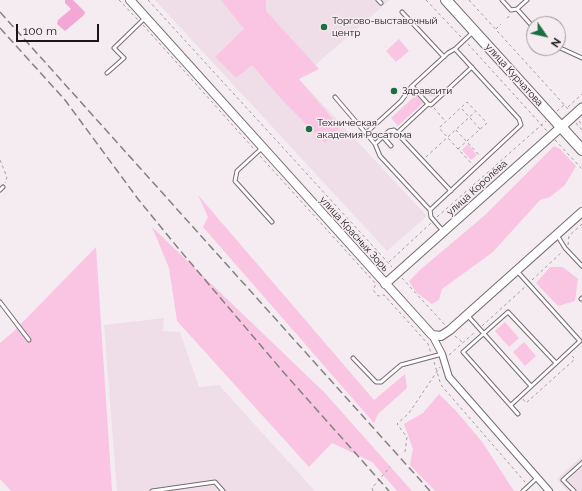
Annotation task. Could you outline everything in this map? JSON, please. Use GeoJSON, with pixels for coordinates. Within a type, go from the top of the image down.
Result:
{"type":"FeatureCollection","features":[{"type":"Feature","properties":{"kind":"main road","name":"улица Курчатова"},"geometry":{"type":"LineString","coordinates":[[446,0],[582,150]]}},
{"type":"Feature","properties":{"kind":"main road","name":"улица Королёва"},"geometry":{"type":"LineString","coordinates":[[561,127],[582,108]]}},
{"type":"Feature","properties":{"kind":"street","name":"улица Красных Зорь"},"geometry":{"type":"LineString","coordinates":[[130,0],[143,20],[260,150],[432,335],[442,354],[449,377],[549,491]]}},
{"type":"Feature","properties":{"kind":"street","name":"улица Королёва"},"geometry":{"type":"LineString","coordinates":[[385,284],[561,127]]}},
{"type":"Feature","properties":{"kind":"street"},"geometry":{"type":"LineString","coordinates":[[432,335],[441,336],[468,316],[582,212]]}},
{"type":"Feature","properties":{"kind":"lane"},"geometry":{"type":"LineString","coordinates":[[502,0],[511,10],[517,8],[527,0]]}},
{"type":"Feature","properties":{"kind":"lane"},"geometry":{"type":"LineString","coordinates":[[517,8],[526,19]]}},
{"type":"Feature","properties":{"kind":"lane"},"geometry":{"type":"LineString","coordinates":[[402,12],[444,57]]}},
{"type":"Feature","properties":{"kind":"lane"},"geometry":{"type":"LineString","coordinates":[[107,73],[124,58],[114,48],[143,20]]}},
{"type":"Feature","properties":{"kind":"lane"},"geometry":{"type":"LineString","coordinates":[[366,133],[401,101],[412,86],[474,31]]}},
{"type":"Feature","properties":{"kind":"lane"},"geometry":{"type":"LineString","coordinates":[[430,210],[519,129],[521,122],[455,49]]}},
{"type":"Feature","properties":{"kind":"lane"},"geometry":{"type":"LineString","coordinates":[[566,51],[582,58]]}},
{"type":"Feature","properties":{"kind":"lane"},"geometry":{"type":"LineString","coordinates":[[397,132],[472,67]]}},
{"type":"Feature","properties":{"kind":"lane"},"geometry":{"type":"LineString","coordinates":[[412,86],[430,104]]}},
{"type":"Feature","properties":{"kind":"lane"},"geometry":{"type":"LineString","coordinates":[[335,97],[375,144],[380,156],[430,210],[431,217],[445,232]]}},
{"type":"Feature","properties":{"kind":"lane"},"geometry":{"type":"LineString","coordinates":[[375,144],[392,130],[397,132],[451,191]]}},
{"type":"Feature","properties":{"kind":"lane"},"geometry":{"type":"LineString","coordinates":[[383,137],[391,146]]}},
{"type":"Feature","properties":{"kind":"lane"},"geometry":{"type":"LineString","coordinates":[[260,150],[237,170],[235,181],[272,222]]}},
{"type":"Feature","properties":{"kind":"lane"},"geometry":{"type":"LineString","coordinates":[[0,190],[3,187]]}},
{"type":"Feature","properties":{"kind":"lane"},"geometry":{"type":"LineString","coordinates":[[557,235],[565,248],[582,266]]}},
{"type":"Feature","properties":{"kind":"lane"},"geometry":{"type":"LineString","coordinates":[[511,405],[568,352],[581,342],[516,271]]}},
{"type":"Feature","properties":{"kind":"lane"},"geometry":{"type":"LineString","coordinates":[[0,302],[29,340]]}},
{"type":"Feature","properties":{"kind":"lane"},"geometry":{"type":"LineString","coordinates":[[518,414],[463,352],[508,312],[556,363]]}},
{"type":"Feature","properties":{"kind":"lane"},"geometry":{"type":"LineString","coordinates":[[468,316],[531,386]]}},
{"type":"Feature","properties":{"kind":"lane"},"geometry":{"type":"LineString","coordinates":[[353,358],[376,382],[381,382],[401,364],[442,354]]}},
{"type":"Feature","properties":{"kind":"lane"},"geometry":{"type":"LineString","coordinates":[[574,491],[564,480],[582,463]]}},
{"type":"Feature","properties":{"kind":"lane"},"geometry":{"type":"LineString","coordinates":[[523,491],[537,478]]}},
{"type":"Feature","properties":{"kind":"lane"},"geometry":{"type":"LineString","coordinates":[[152,491],[215,482],[223,491]]}},
{"type":"Feature","properties":{"kind":"path"},"geometry":{"type":"LineString","coordinates":[[119,0],[143,20],[260,150],[376,284],[374,290],[378,296],[384,295],[428,344],[441,385],[528,486]]}},
{"type":"Feature","properties":{"kind":"path"},"geometry":{"type":"LineString","coordinates":[[148,0],[462,342]]}},
{"type":"Feature","properties":{"kind":"path"},"geometry":{"type":"LineString","coordinates":[[426,0],[582,169]]}},
{"type":"Feature","properties":{"kind":"path"},"geometry":{"type":"LineString","coordinates":[[468,0],[567,107],[572,117],[582,130]]}},
{"type":"Feature","properties":{"kind":"path"},"geometry":{"type":"LineString","coordinates":[[496,29],[501,24]]}},
{"type":"Feature","properties":{"kind":"path"},"geometry":{"type":"LineString","coordinates":[[567,107],[582,94]]}},
{"type":"Feature","properties":{"kind":"path"},"geometry":{"type":"LineString","coordinates":[[458,149],[487,123],[468,102],[439,128],[458,149],[476,168]]}},
{"type":"Feature","properties":{"kind":"path"},"geometry":{"type":"LineString","coordinates":[[430,104],[446,122]]}},
{"type":"Feature","properties":{"kind":"path"},"geometry":{"type":"LineString","coordinates":[[461,108],[480,130]]}},
{"type":"Feature","properties":{"kind":"path"},"geometry":{"type":"LineString","coordinates":[[422,160],[476,111]]}},
{"type":"Feature","properties":{"kind":"path"},"geometry":{"type":"LineString","coordinates":[[582,118],[578,121],[582,124]]}},
{"type":"Feature","properties":{"kind":"path"},"geometry":{"type":"LineString","coordinates":[[388,262],[542,125]]}},
{"type":"Feature","properties":{"kind":"path"},"geometry":{"type":"LineString","coordinates":[[456,129],[480,156]]}},
{"type":"Feature","properties":{"kind":"path"},"geometry":{"type":"LineString","coordinates":[[0,160],[7,177],[3,187]]}},
{"type":"Feature","properties":{"kind":"path"},"geometry":{"type":"LineString","coordinates":[[405,452],[407,437],[397,424],[409,413],[437,370],[462,342],[528,284],[569,245],[569,236],[582,224]]}},
{"type":"Feature","properties":{"kind":"path"},"geometry":{"type":"LineString","coordinates":[[520,396],[526,403],[575,359],[568,352]]}},
{"type":"Feature","properties":{"kind":"path"},"geometry":{"type":"LineString","coordinates":[[373,491],[372,488],[390,467]]}},
{"type":"Feature","properties":{"kind":"shaded area"},"geometry":{"type":"Polygon","coordinates":[[[65,0],[73,0],[85,12],[84,15],[65,31],[57,24],[58,20],[71,9],[65,3],[65,0]]]}},
{"type":"Feature","properties":{"kind":"shaded area","name":"Техническая академия Росатома"},"geometry":{"type":"Polygon","coordinates":[[[155,0],[390,0],[299,79],[427,216],[387,251],[155,0]]]}},
{"type":"Feature","properties":{"kind":"shaded area"},"geometry":{"type":"Polygon","coordinates":[[[221,0],[266,0],[266,11],[319,69],[299,79],[340,128],[325,143],[283,101],[252,65],[236,78],[215,57],[244,29],[221,0]]]}},
{"type":"Feature","properties":{"kind":"shaded area"},"geometry":{"type":"Polygon","coordinates":[[[399,39],[409,51],[396,62],[386,51],[399,39]]]}},
{"type":"Feature","properties":{"kind":"shaded area"},"geometry":{"type":"Polygon","coordinates":[[[432,87],[437,92],[432,97],[427,92],[432,87]]]}},
{"type":"Feature","properties":{"kind":"shaded area"},"geometry":{"type":"Polygon","coordinates":[[[416,95],[423,103],[398,126],[391,118],[416,95]]]}},
{"type":"Feature","properties":{"kind":"shaded area"},"geometry":{"type":"Polygon","coordinates":[[[468,144],[477,155],[471,160],[462,150],[468,144]]]}},
{"type":"Feature","properties":{"kind":"shaded area"},"geometry":{"type":"Polygon","coordinates":[[[554,146],[560,149],[576,166],[565,185],[550,197],[540,200],[493,252],[442,289],[439,300],[432,304],[416,292],[409,281],[421,269],[484,216],[554,146]]]}},
{"type":"Feature","properties":{"kind":"shaded area"},"geometry":{"type":"Polygon","coordinates":[[[198,195],[374,400],[405,374],[407,388],[378,414],[374,423],[203,227],[208,217],[198,195]]]}},
{"type":"Feature","properties":{"kind":"shaded area"},"geometry":{"type":"Polygon","coordinates":[[[152,227],[325,393],[412,491],[397,491],[372,462],[332,443],[309,467],[177,321],[169,268],[152,227]]]}},
{"type":"Feature","properties":{"kind":"shaded area"},"geometry":{"type":"Polygon","coordinates":[[[96,247],[112,491],[11,491],[0,479],[0,343],[14,331],[96,247]]]}},
{"type":"Feature","properties":{"kind":"shaded area"},"geometry":{"type":"Polygon","coordinates":[[[550,267],[563,267],[578,279],[575,301],[558,306],[536,283],[550,267]]]}},
{"type":"Feature","properties":{"kind":"shaded area"},"geometry":{"type":"Polygon","coordinates":[[[164,318],[163,331],[180,332],[199,387],[219,385],[315,491],[117,491],[104,325],[164,318]]]}},
{"type":"Feature","properties":{"kind":"shaded area"},"geometry":{"type":"Polygon","coordinates":[[[505,322],[519,338],[509,347],[495,331],[505,322]]]}},
{"type":"Feature","properties":{"kind":"shaded area"},"geometry":{"type":"Polygon","coordinates":[[[524,342],[536,356],[525,366],[513,352],[524,342]]]}},
{"type":"Feature","properties":{"kind":"shaded area"},"geometry":{"type":"Polygon","coordinates":[[[439,394],[457,412],[483,443],[514,491],[435,491],[410,465],[413,449],[404,424],[423,413],[439,394]]]}},
{"type":"Feature","properties":{"kind":"shaded area"},"geometry":{"type":"Polygon","coordinates":[[[582,456],[582,491],[567,491],[557,479],[582,456]]]}},
{"type":"Feature","properties":{"kind":"railway"},"geometry":{"type":"LineString","coordinates":[[0,12],[430,491]]}},
{"type":"Feature","properties":{"kind":"railway"},"geometry":{"type":"LineString","coordinates":[[0,28],[65,100],[138,199],[178,248],[285,374],[389,491]]}},
{"type":"Feature","properties":{"kind":"place","name":"Торгово-выставочный центр"},"geometry":{"type":"Point","coordinates":[324,27]}},
{"type":"Feature","properties":{"kind":"place","name":"Здравсити"},"geometry":{"type":"Point","coordinates":[394,91]}},
{"type":"Feature","properties":{"kind":"place","name":"Техническая академия Росатома"},"geometry":{"type":"Point","coordinates":[309,129]}}]}
